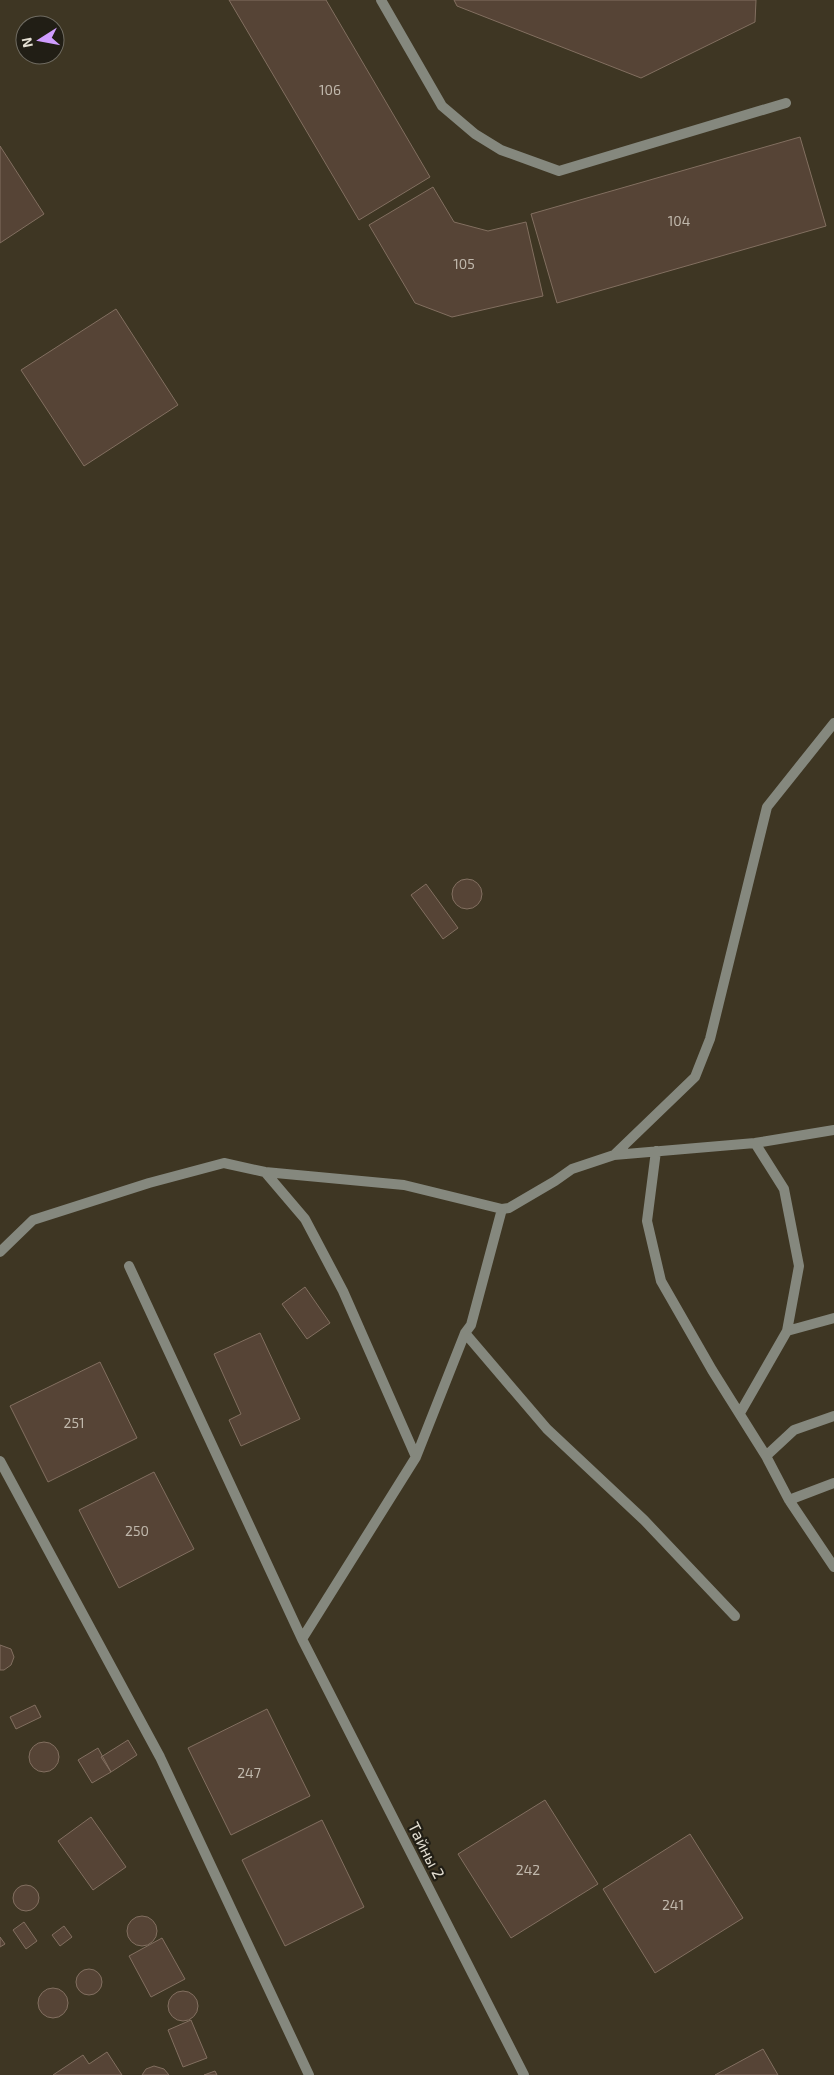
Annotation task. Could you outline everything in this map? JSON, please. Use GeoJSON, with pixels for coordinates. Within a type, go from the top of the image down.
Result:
{"type":"FeatureCollection","features":[{"type":"Feature","properties":{"kind":"street"},"geometry":{"type":"LineString","coordinates":[[381,0],[442,106],[475,134],[501,150],[559,170],[786,102]]}},
{"type":"Feature","properties":{"kind":"street"},"geometry":{"type":"LineString","coordinates":[[614,1156],[694,1077],[710,1039],[767,807],[834,723]]}},
{"type":"Feature","properties":{"kind":"street"},"geometry":{"type":"LineString","coordinates":[[0,1252],[33,1220],[224,1163],[265,1172],[404,1185],[502,1209],[516,1203],[572,1169],[614,1156],[755,1143],[834,1130]]}},
{"type":"Feature","properties":{"kind":"street"},"geometry":{"type":"LineString","coordinates":[[740,1413],[787,1331],[799,1266],[784,1189],[755,1143]]}},
{"type":"Feature","properties":{"kind":"street"},"geometry":{"type":"LineString","coordinates":[[656,1151],[647,1222],[661,1281],[712,1370],[766,1456],[789,1500],[834,1567]]}},
{"type":"Feature","properties":{"kind":"street"},"geometry":{"type":"LineString","coordinates":[[265,1172],[305,1219],[343,1291],[416,1457]]}},
{"type":"Feature","properties":{"kind":"street"},"geometry":{"type":"LineString","coordinates":[[302,1639],[416,1457],[465,1333],[471,1325],[502,1209]]}},
{"type":"Feature","properties":{"kind":"street","name":"Тайны 2"},"geometry":{"type":"LineString","coordinates":[[129,1266],[302,1639],[524,2075]]}},
{"type":"Feature","properties":{"kind":"street"},"geometry":{"type":"LineString","coordinates":[[787,1331],[834,1318]]}},
{"type":"Feature","properties":{"kind":"street"},"geometry":{"type":"LineString","coordinates":[[465,1333],[547,1429],[644,1520],[735,1616]]}},
{"type":"Feature","properties":{"kind":"street"},"geometry":{"type":"LineString","coordinates":[[766,1456],[794,1430],[834,1416]]}},
{"type":"Feature","properties":{"kind":"street"},"geometry":{"type":"LineString","coordinates":[[0,1461],[160,1757],[309,2075]]}},
{"type":"Feature","properties":{"kind":"street"},"geometry":{"type":"LineString","coordinates":[[789,1500],[834,1484]]}},
{"type":"Feature","properties":{"kind":"building"},"geometry":{"type":"Polygon","coordinates":[[[229,0],[326,0],[430,177],[359,220],[229,0]]]}},
{"type":"Feature","properties":{"kind":"building"},"geometry":{"type":"Polygon","coordinates":[[[454,0],[756,0],[755,22],[641,78],[457,6],[454,0]]]}},
{"type":"Feature","properties":{"kind":"building"},"geometry":{"type":"Polygon","coordinates":[[[800,137],[826,226],[557,303],[531,214],[800,137]]]}},
{"type":"Feature","properties":{"kind":"building"},"geometry":{"type":"Polygon","coordinates":[[[0,146],[44,214],[0,243],[0,146]]]}},
{"type":"Feature","properties":{"kind":"building"},"geometry":{"type":"Polygon","coordinates":[[[433,187],[454,222],[488,231],[526,222],[543,296],[452,317],[415,303],[369,225],[433,187]]]}},
{"type":"Feature","properties":{"kind":"building"},"geometry":{"type":"Polygon","coordinates":[[[116,309],[178,405],[84,466],[21,370],[116,309]]]}},
{"type":"Feature","properties":{"kind":"building"},"geometry":{"type":"Polygon","coordinates":[[[467,879],[478,883],[482,894],[478,905],[467,909],[456,905],[452,894],[456,883],[467,879]]]}},
{"type":"Feature","properties":{"kind":"building"},"geometry":{"type":"Polygon","coordinates":[[[426,884],[458,928],[443,939],[411,895],[426,884]]]}},
{"type":"Feature","properties":{"kind":"building"},"geometry":{"type":"Polygon","coordinates":[[[305,1287],[330,1323],[307,1339],[282,1304],[305,1287]]]}},
{"type":"Feature","properties":{"kind":"building"},"geometry":{"type":"Polygon","coordinates":[[[260,1333],[300,1419],[241,1446],[229,1420],[241,1414],[214,1354],[260,1333]]]}},
{"type":"Feature","properties":{"kind":"building"},"geometry":{"type":"Polygon","coordinates":[[[100,1362],[137,1438],[48,1482],[10,1406],[100,1362]]]}},
{"type":"Feature","properties":{"kind":"building"},"geometry":{"type":"Polygon","coordinates":[[[154,1472],[194,1549],[119,1588],[79,1510],[154,1472]]]}},
{"type":"Feature","properties":{"kind":"building"},"geometry":{"type":"Polygon","coordinates":[[[0,1645],[11,1649],[14,1657],[11,1665],[4,1670],[0,1670],[0,1645]]]}},
{"type":"Feature","properties":{"kind":"building"},"geometry":{"type":"Polygon","coordinates":[[[35,1705],[41,1717],[16,1729],[10,1717],[35,1705]]]}},
{"type":"Feature","properties":{"kind":"building"},"geometry":{"type":"Polygon","coordinates":[[[267,1709],[310,1796],[231,1835],[188,1748],[267,1709]]]}},
{"type":"Feature","properties":{"kind":"building"},"geometry":{"type":"Polygon","coordinates":[[[128,1740],[137,1755],[111,1772],[101,1757],[128,1740]]]}},
{"type":"Feature","properties":{"kind":"building"},"geometry":{"type":"Polygon","coordinates":[[[44,1742],[54,1747],[59,1757],[54,1767],[44,1772],[34,1767],[29,1757],[34,1747],[44,1742]]]}},
{"type":"Feature","properties":{"kind":"building"},"geometry":{"type":"Polygon","coordinates":[[[98,1748],[111,1772],[92,1783],[78,1760],[98,1748]]]}},
{"type":"Feature","properties":{"kind":"building"},"geometry":{"type":"Polygon","coordinates":[[[545,1800],[598,1884],[511,1938],[458,1854],[545,1800]]]}},
{"type":"Feature","properties":{"kind":"building"},"geometry":{"type":"Polygon","coordinates":[[[91,1817],[126,1867],[93,1890],[58,1841],[91,1817]]]}},
{"type":"Feature","properties":{"kind":"building"},"geometry":{"type":"Polygon","coordinates":[[[322,1820],[364,1907],[285,1946],[242,1860],[322,1820]]]}},
{"type":"Feature","properties":{"kind":"building"},"geometry":{"type":"Polygon","coordinates":[[[690,1834],[743,1918],[655,1973],[603,1889],[690,1834]]]}},
{"type":"Feature","properties":{"kind":"building"},"geometry":{"type":"Polygon","coordinates":[[[26,1885],[35,1889],[39,1898],[35,1907],[26,1911],[17,1907],[13,1898],[17,1889],[26,1885]]]}},
{"type":"Feature","properties":{"kind":"building"},"geometry":{"type":"Polygon","coordinates":[[[142,1916],[152,1921],[157,1931],[152,1941],[142,1946],[132,1941],[127,1931],[132,1921],[142,1916]]]}},
{"type":"Feature","properties":{"kind":"building"},"geometry":{"type":"Polygon","coordinates":[[[24,1922],[37,1941],[26,1949],[13,1930],[24,1922]]]}},
{"type":"Feature","properties":{"kind":"building"},"geometry":{"type":"Polygon","coordinates":[[[64,1926],[72,1937],[60,1946],[52,1935],[64,1926]]]}},
{"type":"Feature","properties":{"kind":"building"},"geometry":{"type":"Polygon","coordinates":[[[0,1937],[5,1944],[0,1947],[0,1937]]]}},
{"type":"Feature","properties":{"kind":"building"},"geometry":{"type":"Polygon","coordinates":[[[162,1938],[185,1979],[151,1997],[129,1956],[162,1938]]]}},
{"type":"Feature","properties":{"kind":"building"},"geometry":{"type":"Polygon","coordinates":[[[89,1969],[98,1973],[102,1982],[98,1991],[89,1995],[80,1991],[76,1982],[80,1973],[89,1969]]]}},
{"type":"Feature","properties":{"kind":"building"},"geometry":{"type":"Polygon","coordinates":[[[53,1988],[63,1993],[68,2003],[63,2013],[53,2018],[43,2013],[38,2003],[43,1993],[53,1988]]]}},
{"type":"Feature","properties":{"kind":"building"},"geometry":{"type":"Polygon","coordinates":[[[183,1991],[193,1996],[198,2006],[193,2016],[183,2021],[173,2016],[168,2006],[173,1996],[183,1991]]]}},
{"type":"Feature","properties":{"kind":"building"},"geometry":{"type":"Polygon","coordinates":[[[191,2020],[207,2058],[183,2067],[168,2030],[191,2020]]]}},
{"type":"Feature","properties":{"kind":"building"},"geometry":{"type":"Polygon","coordinates":[[[763,2049],[778,2075],[715,2075],[763,2049]]]}},
{"type":"Feature","properties":{"kind":"building"},"geometry":{"type":"Polygon","coordinates":[[[107,2052],[122,2075],[53,2075],[83,2055],[89,2064],[107,2052]]]}},
{"type":"Feature","properties":{"kind":"building"},"geometry":{"type":"Polygon","coordinates":[[[154,2066],[164,2069],[169,2075],[142,2075],[146,2069],[154,2066]]]}},
{"type":"Feature","properties":{"kind":"building"},"geometry":{"type":"Polygon","coordinates":[[[215,2071],[217,2075],[204,2075],[215,2071]]]}}]}
